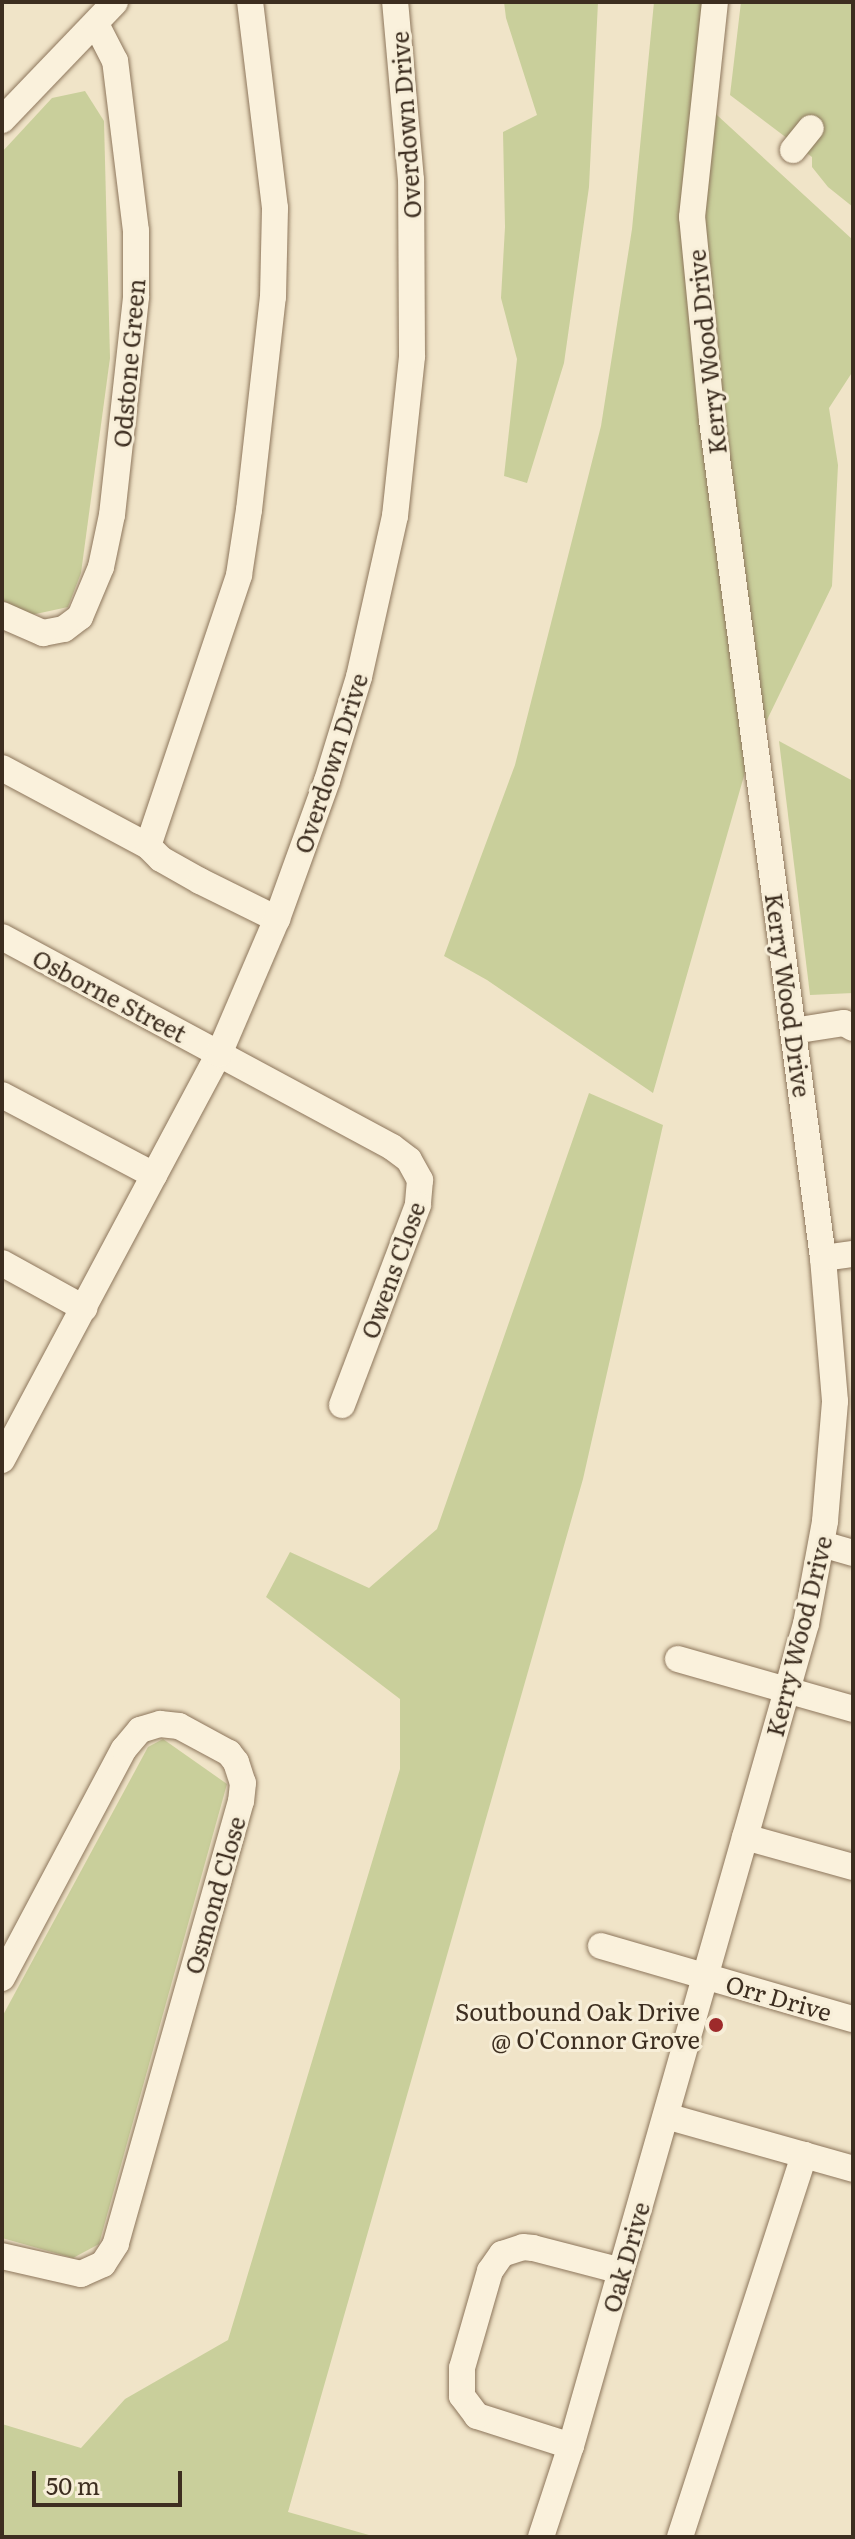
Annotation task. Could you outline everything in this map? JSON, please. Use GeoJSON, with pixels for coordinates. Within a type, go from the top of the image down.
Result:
{"type":"FeatureCollection","features":[{"type":"Feature","properties":{"kind":"street"},"geometry":{"type":"LineString","coordinates":[[2,120],[115,2]]}},
{"type":"Feature","properties":{"kind":"street"},"geometry":{"type":"LineString","coordinates":[[148,846],[239,575],[249,510],[273,297],[275,208],[250,2]]}},
{"type":"Feature","properties":{"kind":"street","name":"Overdown Drive"},"geometry":{"type":"LineString","coordinates":[[2,1460],[8,1433],[84,1308],[219,1054],[277,919],[343,734],[373,622],[395,516],[414,304],[411,180],[395,2]]}},
{"type":"Feature","properties":{"kind":"street","name":"Kerry Wood Drive"},"geometry":{"type":"LineString","coordinates":[[705,1976],[787,1690],[822,1544],[844,1404],[712,420],[692,217],[715,2]]}},
{"type":"Feature","properties":{"kind":"street","name":"Odstone Green"},"geometry":{"type":"LineString","coordinates":[[2,615],[43,633],[64,629],[80,617],[101,567],[112,515],[136,296],[136,231],[115,61],[96,24]]}},
{"type":"Feature","properties":{"kind":"street"},"geometry":{"type":"LineString","coordinates":[[793,150],[811,128]]}},
{"type":"Feature","properties":{"kind":"street"},"geometry":{"type":"LineString","coordinates":[[2,768],[148,846],[161,859],[187,874],[277,919]]}},
{"type":"Feature","properties":{"kind":"street","name":"Osborne Street"},"geometry":{"type":"LineString","coordinates":[[2,937],[219,1054]]}},
{"type":"Feature","properties":{"kind":"street"},"geometry":{"type":"LineString","coordinates":[[793,1031],[844,1023],[853,1028]]}},
{"type":"Feature","properties":{"kind":"street","name":"Owens Close"},"geometry":{"type":"LineString","coordinates":[[219,1054],[392,1147],[409,1160],[420,1180],[418,1205],[342,1405]]}},
{"type":"Feature","properties":{"kind":"street"},"geometry":{"type":"LineString","coordinates":[[2,1095],[154,1175]]}},
{"type":"Feature","properties":{"kind":"street"},"geometry":{"type":"LineString","coordinates":[[823,1258],[853,1254]]}},
{"type":"Feature","properties":{"kind":"street"},"geometry":{"type":"LineString","coordinates":[[2,1263],[84,1308]]}},
{"type":"Feature","properties":{"kind":"street"},"geometry":{"type":"LineString","coordinates":[[822,1544],[853,1553]]}},
{"type":"Feature","properties":{"kind":"street"},"geometry":{"type":"LineString","coordinates":[[678,1659],[853,1709]]}},
{"type":"Feature","properties":{"kind":"street","name":"Osmond Close"},"geometry":{"type":"LineString","coordinates":[[2,1978],[11,1940],[124,1749],[140,1730],[160,1724],[179,1726],[229,1753],[236,1762],[243,1783],[241,1801],[116,2244],[103,2264],[81,2274],[2,2256]]}},
{"type":"Feature","properties":{"kind":"street"},"geometry":{"type":"LineString","coordinates":[[745,1837],[853,1867]]}},
{"type":"Feature","properties":{"kind":"street","name":"Orr Drive"},"geometry":{"type":"LineString","coordinates":[[601,1946],[853,2019]]}},
{"type":"Feature","properties":{"kind":"street","name":"Oak Drive"},"geometry":{"type":"LineString","coordinates":[[541,2537],[571,2446],[705,1976]]}},
{"type":"Feature","properties":{"kind":"street"},"geometry":{"type":"LineString","coordinates":[[666,2116],[853,2169]]}},
{"type":"Feature","properties":{"kind":"street"},"geometry":{"type":"LineString","coordinates":[[680,2537],[804,2155]]}},
{"type":"Feature","properties":{"kind":"street"},"geometry":{"type":"LineString","coordinates":[[571,2446],[477,2416],[462,2396],[462,2368],[490,2271],[502,2254],[523,2247],[533,2248],[621,2271]]}},
{"type":"Feature","properties":{"kind":"green space"},"geometry":{"type":"Polygon","coordinates":[[[504,2],[598,2],[589,187],[564,363],[527,483],[504,476],[517,359],[501,298],[505,227],[503,132],[537,115],[506,18],[504,2]]]}},
{"type":"Feature","properties":{"kind":"green space"},"geometry":{"type":"Polygon","coordinates":[[[654,2],[715,2],[706,105],[853,240],[853,371],[829,408],[838,465],[832,586],[750,755],[653,1093],[487,980],[444,956],[515,765],[601,426],[632,229],[654,2]]]}},
{"type":"Feature","properties":{"kind":"green space"},"geometry":{"type":"Polygon","coordinates":[[[741,2],[853,2],[853,207],[828,187],[812,167],[812,157],[730,95],[741,2]]]}},
{"type":"Feature","properties":{"kind":"green space"},"geometry":{"type":"Polygon","coordinates":[[[85,91],[104,121],[110,358],[81,573],[68,607],[31,615],[2,600],[2,152],[52,98],[85,91]]]}},
{"type":"Feature","properties":{"kind":"green space"},"geometry":{"type":"Polygon","coordinates":[[[779,741],[853,781],[853,993],[810,995],[779,741]]]}},
{"type":"Feature","properties":{"kind":"green space"},"geometry":{"type":"Polygon","coordinates":[[[589,1093],[663,1125],[583,1479],[288,2512],[376,2537],[2,2537],[2,2424],[81,2448],[125,2399],[228,2340],[400,1769],[400,1699],[266,1597],[290,1552],[369,1588],[437,1529],[589,1093]]]}},
{"type":"Feature","properties":{"kind":"green space"},"geometry":{"type":"Polygon","coordinates":[[[163,1739],[227,1784],[99,2244],[73,2258],[2,2238],[2,2017],[148,1747],[163,1739]]]}},
{"type":"Feature","properties":{"kind":"place","name":"Soutbound Oak Drive @ O'Connor Grove"},"geometry":{"type":"Point","coordinates":[716,2025]}}]}
